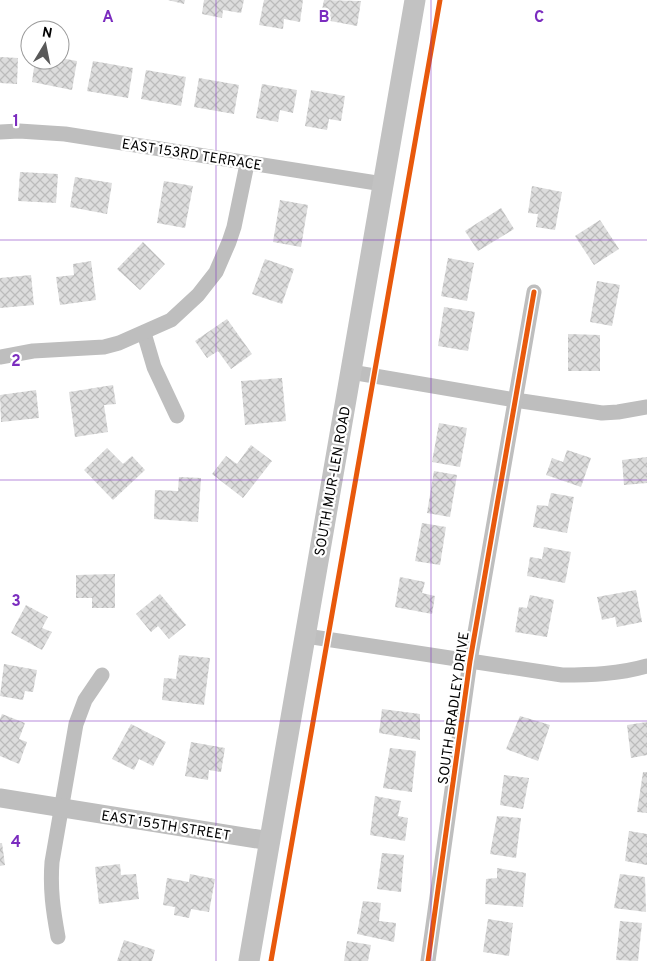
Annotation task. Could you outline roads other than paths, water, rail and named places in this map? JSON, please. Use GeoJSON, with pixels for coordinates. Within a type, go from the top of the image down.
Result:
{"type":"FeatureCollection","features":[{"type":"Feature","properties":{"kind":"main road","name":"SOUTH MUR-LEN ROAD"},"geometry":{"type":"LineString","coordinates":[[248,961],[306,636],[414,0]]}},
{"type":"Feature","properties":{"kind":"street","name":"EAST 153RD TERRACE"},"geometry":{"type":"LineString","coordinates":[[0,132],[19,131],[65,134],[383,184]]}},
{"type":"Feature","properties":{"kind":"street"},"geometry":{"type":"LineString","coordinates":[[0,356],[33,351],[104,347],[144,333],[171,320],[198,296],[216,272],[234,227],[247,164]]}},
{"type":"Feature","properties":{"kind":"street","name":"SOUTH BRADLEY DRIVE"},"geometry":{"type":"LineString","coordinates":[[428,961],[470,661],[534,292]]}},
{"type":"Feature","properties":{"kind":"street"},"geometry":{"type":"LineString","coordinates":[[144,333],[154,367],[177,416]]}},
{"type":"Feature","properties":{"kind":"street"},"geometry":{"type":"LineString","coordinates":[[351,372],[602,413],[647,407]]}},
{"type":"Feature","properties":{"kind":"street"},"geometry":{"type":"LineString","coordinates":[[306,636],[562,675],[592,675],[631,671],[647,666]]}},
{"type":"Feature","properties":{"kind":"street"},"geometry":{"type":"LineString","coordinates":[[58,937],[51,901],[52,862],[76,724],[84,700],[102,674]]}},
{"type":"Feature","properties":{"kind":"street","name":"EAST 155TH STREET"},"geometry":{"type":"LineString","coordinates":[[0,798],[270,842]]}}]}
